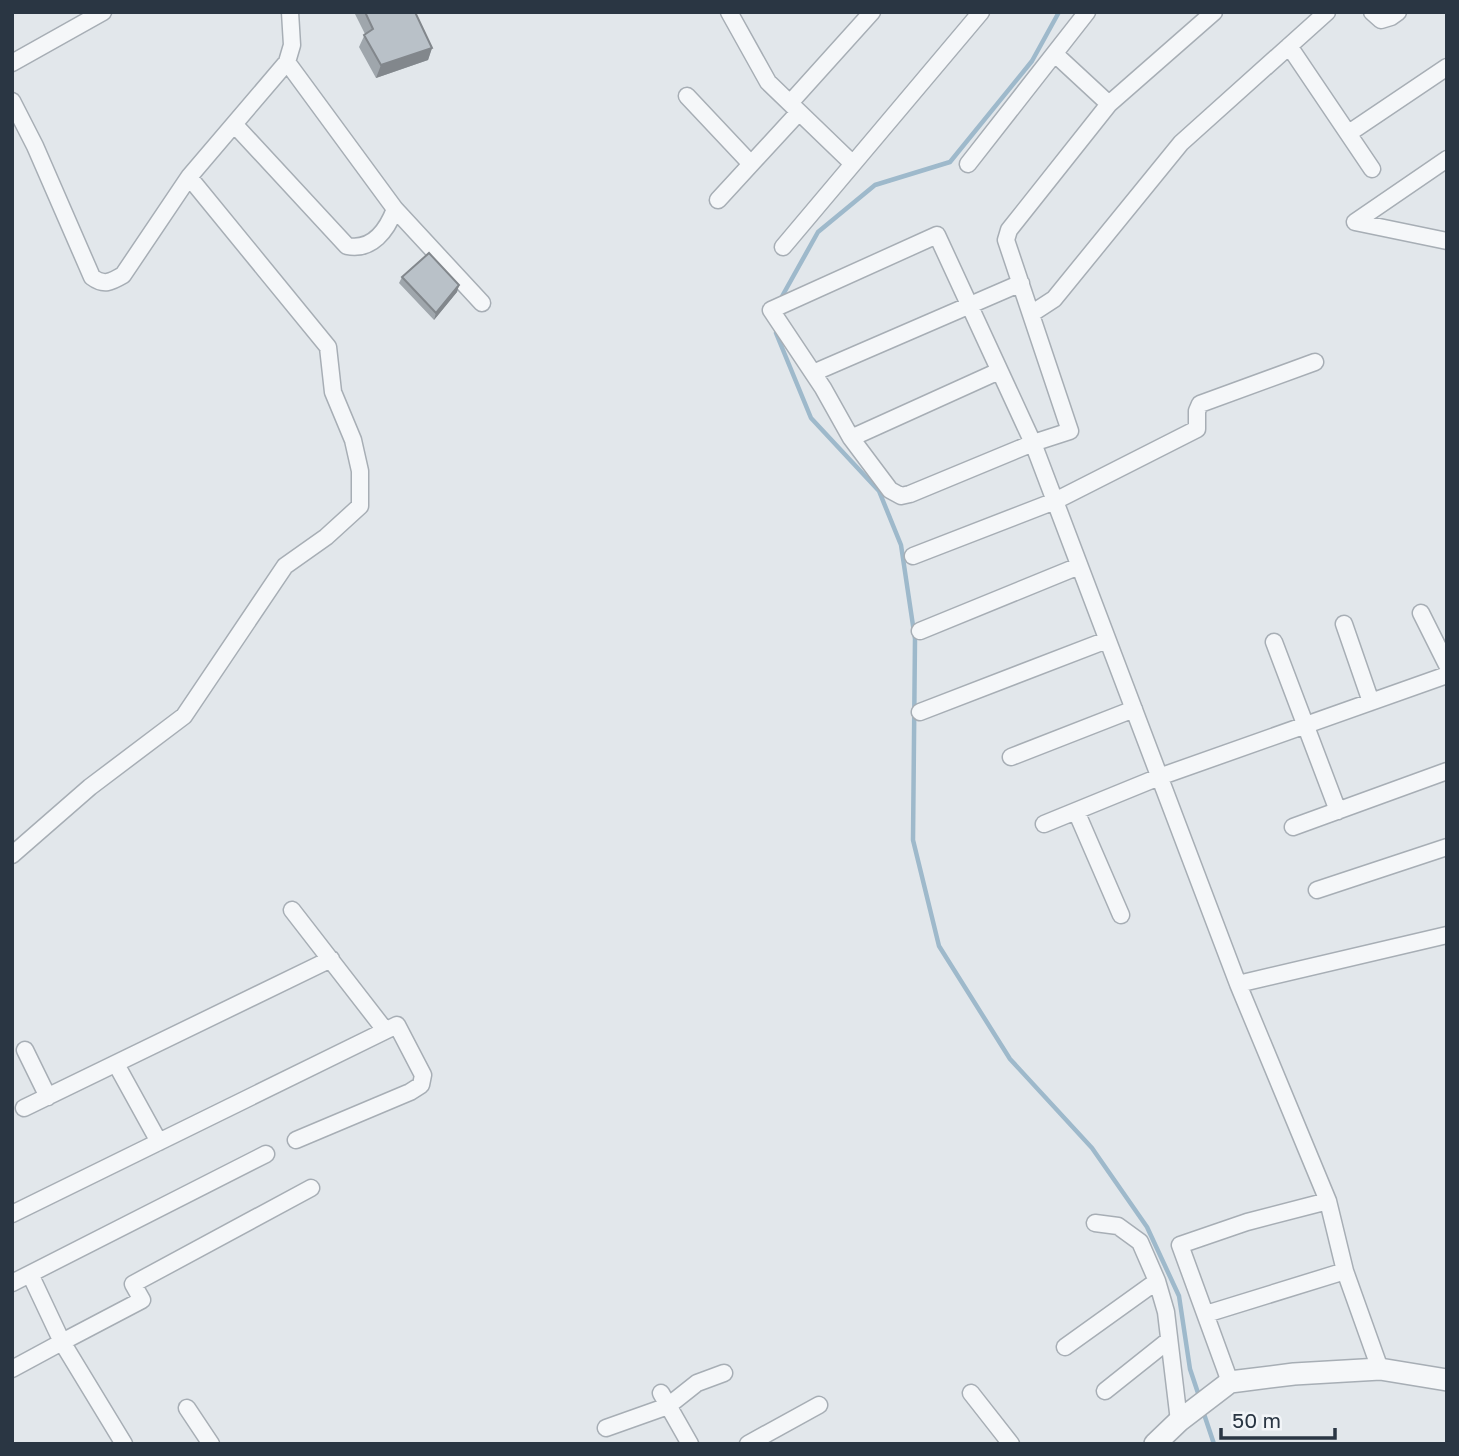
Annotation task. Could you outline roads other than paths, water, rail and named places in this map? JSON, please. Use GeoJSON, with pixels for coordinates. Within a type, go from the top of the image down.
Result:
{"type":"FeatureCollection","features":[{"type":"Feature","properties":{"kind":"street"},"geometry":{"type":"LineString","coordinates":[[12,63],[103,12]]}},
{"type":"Feature","properties":{"kind":"street"},"geometry":{"type":"LineString","coordinates":[[12,101],[36,146],[92,277],[99,282],[108,283],[123,275],[189,177],[287,62],[292,45],[290,12]]}},
{"type":"Feature","properties":{"kind":"street"},"geometry":{"type":"LineString","coordinates":[[729,12],[768,82],[853,164]]}},
{"type":"Feature","properties":{"kind":"street"},"geometry":{"type":"LineString","coordinates":[[718,200],[751,164],[872,12]]}},
{"type":"Feature","properties":{"kind":"street"},"geometry":{"type":"LineString","coordinates":[[783,247],[981,12]]}},
{"type":"Feature","properties":{"kind":"street"},"geometry":{"type":"LineString","coordinates":[[968,164],[1087,12]]}},
{"type":"Feature","properties":{"kind":"street"},"geometry":{"type":"LineString","coordinates":[[1214,12],[1109,104],[1009,230],[1006,240],[1070,431],[1032,443],[901,496],[890,490],[851,438],[813,373],[771,310],[937,235],[1032,443],[1055,501],[1238,984],[1328,1201],[1345,1271],[1380,1369]]}},
{"type":"Feature","properties":{"kind":"street"},"geometry":{"type":"LineString","coordinates":[[1031,314],[1054,299],[1181,143],[1327,12]]}},
{"type":"Feature","properties":{"kind":"street"},"geometry":{"type":"LineString","coordinates":[[1372,12],[1381,20],[1398,12]]}},
{"type":"Feature","properties":{"kind":"street"},"geometry":{"type":"LineString","coordinates":[[1289,46],[1372,169]]}},
{"type":"Feature","properties":{"kind":"street"},"geometry":{"type":"LineString","coordinates":[[1055,54],[1109,104]]}},
{"type":"Feature","properties":{"kind":"street"},"geometry":{"type":"LineString","coordinates":[[287,62],[395,209],[482,303]]}},
{"type":"Feature","properties":{"kind":"street"},"geometry":{"type":"LineString","coordinates":[[1349,133],[1447,67]]}},
{"type":"Feature","properties":{"kind":"street"},"geometry":{"type":"LineString","coordinates":[[687,96],[751,164]]}},
{"type":"Feature","properties":{"kind":"street"},"geometry":{"type":"LineString","coordinates":[[234,124],[348,246],[359,248],[375,240],[390,223],[395,209]]}},
{"type":"Feature","properties":{"kind":"street"},"geometry":{"type":"LineString","coordinates":[[1447,159],[1355,222],[1447,241]]}},
{"type":"Feature","properties":{"kind":"street"},"geometry":{"type":"LineString","coordinates":[[12,855],[90,787],[184,716],[285,566],[326,537],[360,506],[360,471],[353,440],[333,392],[328,347],[189,177]]}},
{"type":"Feature","properties":{"kind":"street"},"geometry":{"type":"LineString","coordinates":[[813,373],[1021,283]]}},
{"type":"Feature","properties":{"kind":"street"},"geometry":{"type":"LineString","coordinates":[[913,556],[1055,501],[1197,429],[1197,411],[1200,404],[1315,362]]}},
{"type":"Feature","properties":{"kind":"street"},"geometry":{"type":"LineString","coordinates":[[851,438],[999,371]]}},
{"type":"Feature","properties":{"kind":"street"},"geometry":{"type":"LineString","coordinates":[[920,631],[1079,565]]}},
{"type":"Feature","properties":{"kind":"street"},"geometry":{"type":"LineString","coordinates":[[1420,613],[1447,665]]}},
{"type":"Feature","properties":{"kind":"street"},"geometry":{"type":"LineString","coordinates":[[1344,624],[1371,702]]}},
{"type":"Feature","properties":{"kind":"street"},"geometry":{"type":"LineString","coordinates":[[920,712],[1107,640]]}},
{"type":"Feature","properties":{"kind":"street"},"geometry":{"type":"LineString","coordinates":[[1274,642],[1338,811]]}},
{"type":"Feature","properties":{"kind":"street"},"geometry":{"type":"LineString","coordinates":[[1044,824],[1159,777],[1447,676]]}},
{"type":"Feature","properties":{"kind":"street"},"geometry":{"type":"LineString","coordinates":[[1011,757],[1133,709]]}},
{"type":"Feature","properties":{"kind":"street"},"geometry":{"type":"LineString","coordinates":[[1293,827],[1447,771]]}},
{"type":"Feature","properties":{"kind":"street"},"geometry":{"type":"LineString","coordinates":[[1076,811],[1121,915]]}},
{"type":"Feature","properties":{"kind":"street"},"geometry":{"type":"LineString","coordinates":[[1317,890],[1447,847]]}},
{"type":"Feature","properties":{"kind":"street"},"geometry":{"type":"LineString","coordinates":[[292,910],[386,1030]]}},
{"type":"Feature","properties":{"kind":"street"},"geometry":{"type":"LineString","coordinates":[[1238,984],[1447,935]]}},
{"type":"Feature","properties":{"kind":"street"},"geometry":{"type":"LineString","coordinates":[[24,1108],[331,959]]}},
{"type":"Feature","properties":{"kind":"street"},"geometry":{"type":"LineString","coordinates":[[12,1214],[397,1025],[423,1075],[421,1085],[296,1140]]}},
{"type":"Feature","properties":{"kind":"street"},"geometry":{"type":"LineString","coordinates":[[25,1049],[48,1097]]}},
{"type":"Feature","properties":{"kind":"street"},"geometry":{"type":"LineString","coordinates":[[116,1064],[159,1142]]}},
{"type":"Feature","properties":{"kind":"street"},"geometry":{"type":"LineString","coordinates":[[12,1283],[266,1154]]}},
{"type":"Feature","properties":{"kind":"street"},"geometry":{"type":"LineString","coordinates":[[12,1369],[142,1300],[133,1284],[311,1188]]}},
{"type":"Feature","properties":{"kind":"street"},"geometry":{"type":"LineString","coordinates":[[1225,1384],[1206,1314],[1180,1245],[1247,1222],[1328,1201]]}},
{"type":"Feature","properties":{"kind":"street"},"geometry":{"type":"LineString","coordinates":[[1095,1223],[1118,1227],[1140,1242],[1157,1281],[1166,1312],[1179,1421]]}},
{"type":"Feature","properties":{"kind":"street"},"geometry":{"type":"LineString","coordinates":[[1206,1314],[1345,1271]]}},
{"type":"Feature","properties":{"kind":"street"},"geometry":{"type":"LineString","coordinates":[[30,1274],[62,1342],[124,1444]]}},
{"type":"Feature","properties":{"kind":"street"},"geometry":{"type":"LineString","coordinates":[[1065,1348],[1157,1281]]}},
{"type":"Feature","properties":{"kind":"street"},"geometry":{"type":"LineString","coordinates":[[1105,1391],[1170,1340]]}},
{"type":"Feature","properties":{"kind":"street"},"geometry":{"type":"LineString","coordinates":[[1155,1444],[1225,1384],[1294,1374],[1380,1369],[1447,1380]]}},
{"type":"Feature","properties":{"kind":"street"},"geometry":{"type":"LineString","coordinates":[[606,1428],[697,1383],[724,1373]]}},
{"type":"Feature","properties":{"kind":"street"},"geometry":{"type":"LineString","coordinates":[[971,1393],[1011,1444]]}},
{"type":"Feature","properties":{"kind":"street"},"geometry":{"type":"LineString","coordinates":[[664,1399],[690,1444]]}},
{"type":"Feature","properties":{"kind":"street"},"geometry":{"type":"LineString","coordinates":[[748,1444],[819,1405]]}},
{"type":"Feature","properties":{"kind":"street"},"geometry":{"type":"LineString","coordinates":[[187,1408],[211,1444]]}},
{"type":"Feature","properties":{"kind":"waterway"},"geometry":{"type":"LineString","coordinates":[[780,300],[818,232],[875,185],[950,162],[1032,61],[1059,12]]}},
{"type":"Feature","properties":{"kind":"waterway"},"geometry":{"type":"LineString","coordinates":[[777,326],[776,333],[811,418],[879,491],[901,545],[915,639],[913,840],[939,946],[1010,1059],[1092,1148],[1147,1227],[1179,1296],[1190,1369],[1199,1396]]}},
{"type":"Feature","properties":{"kind":"waterway"},"geometry":{"type":"LineString","coordinates":[[1203,1411],[1214,1444]]}}]}
